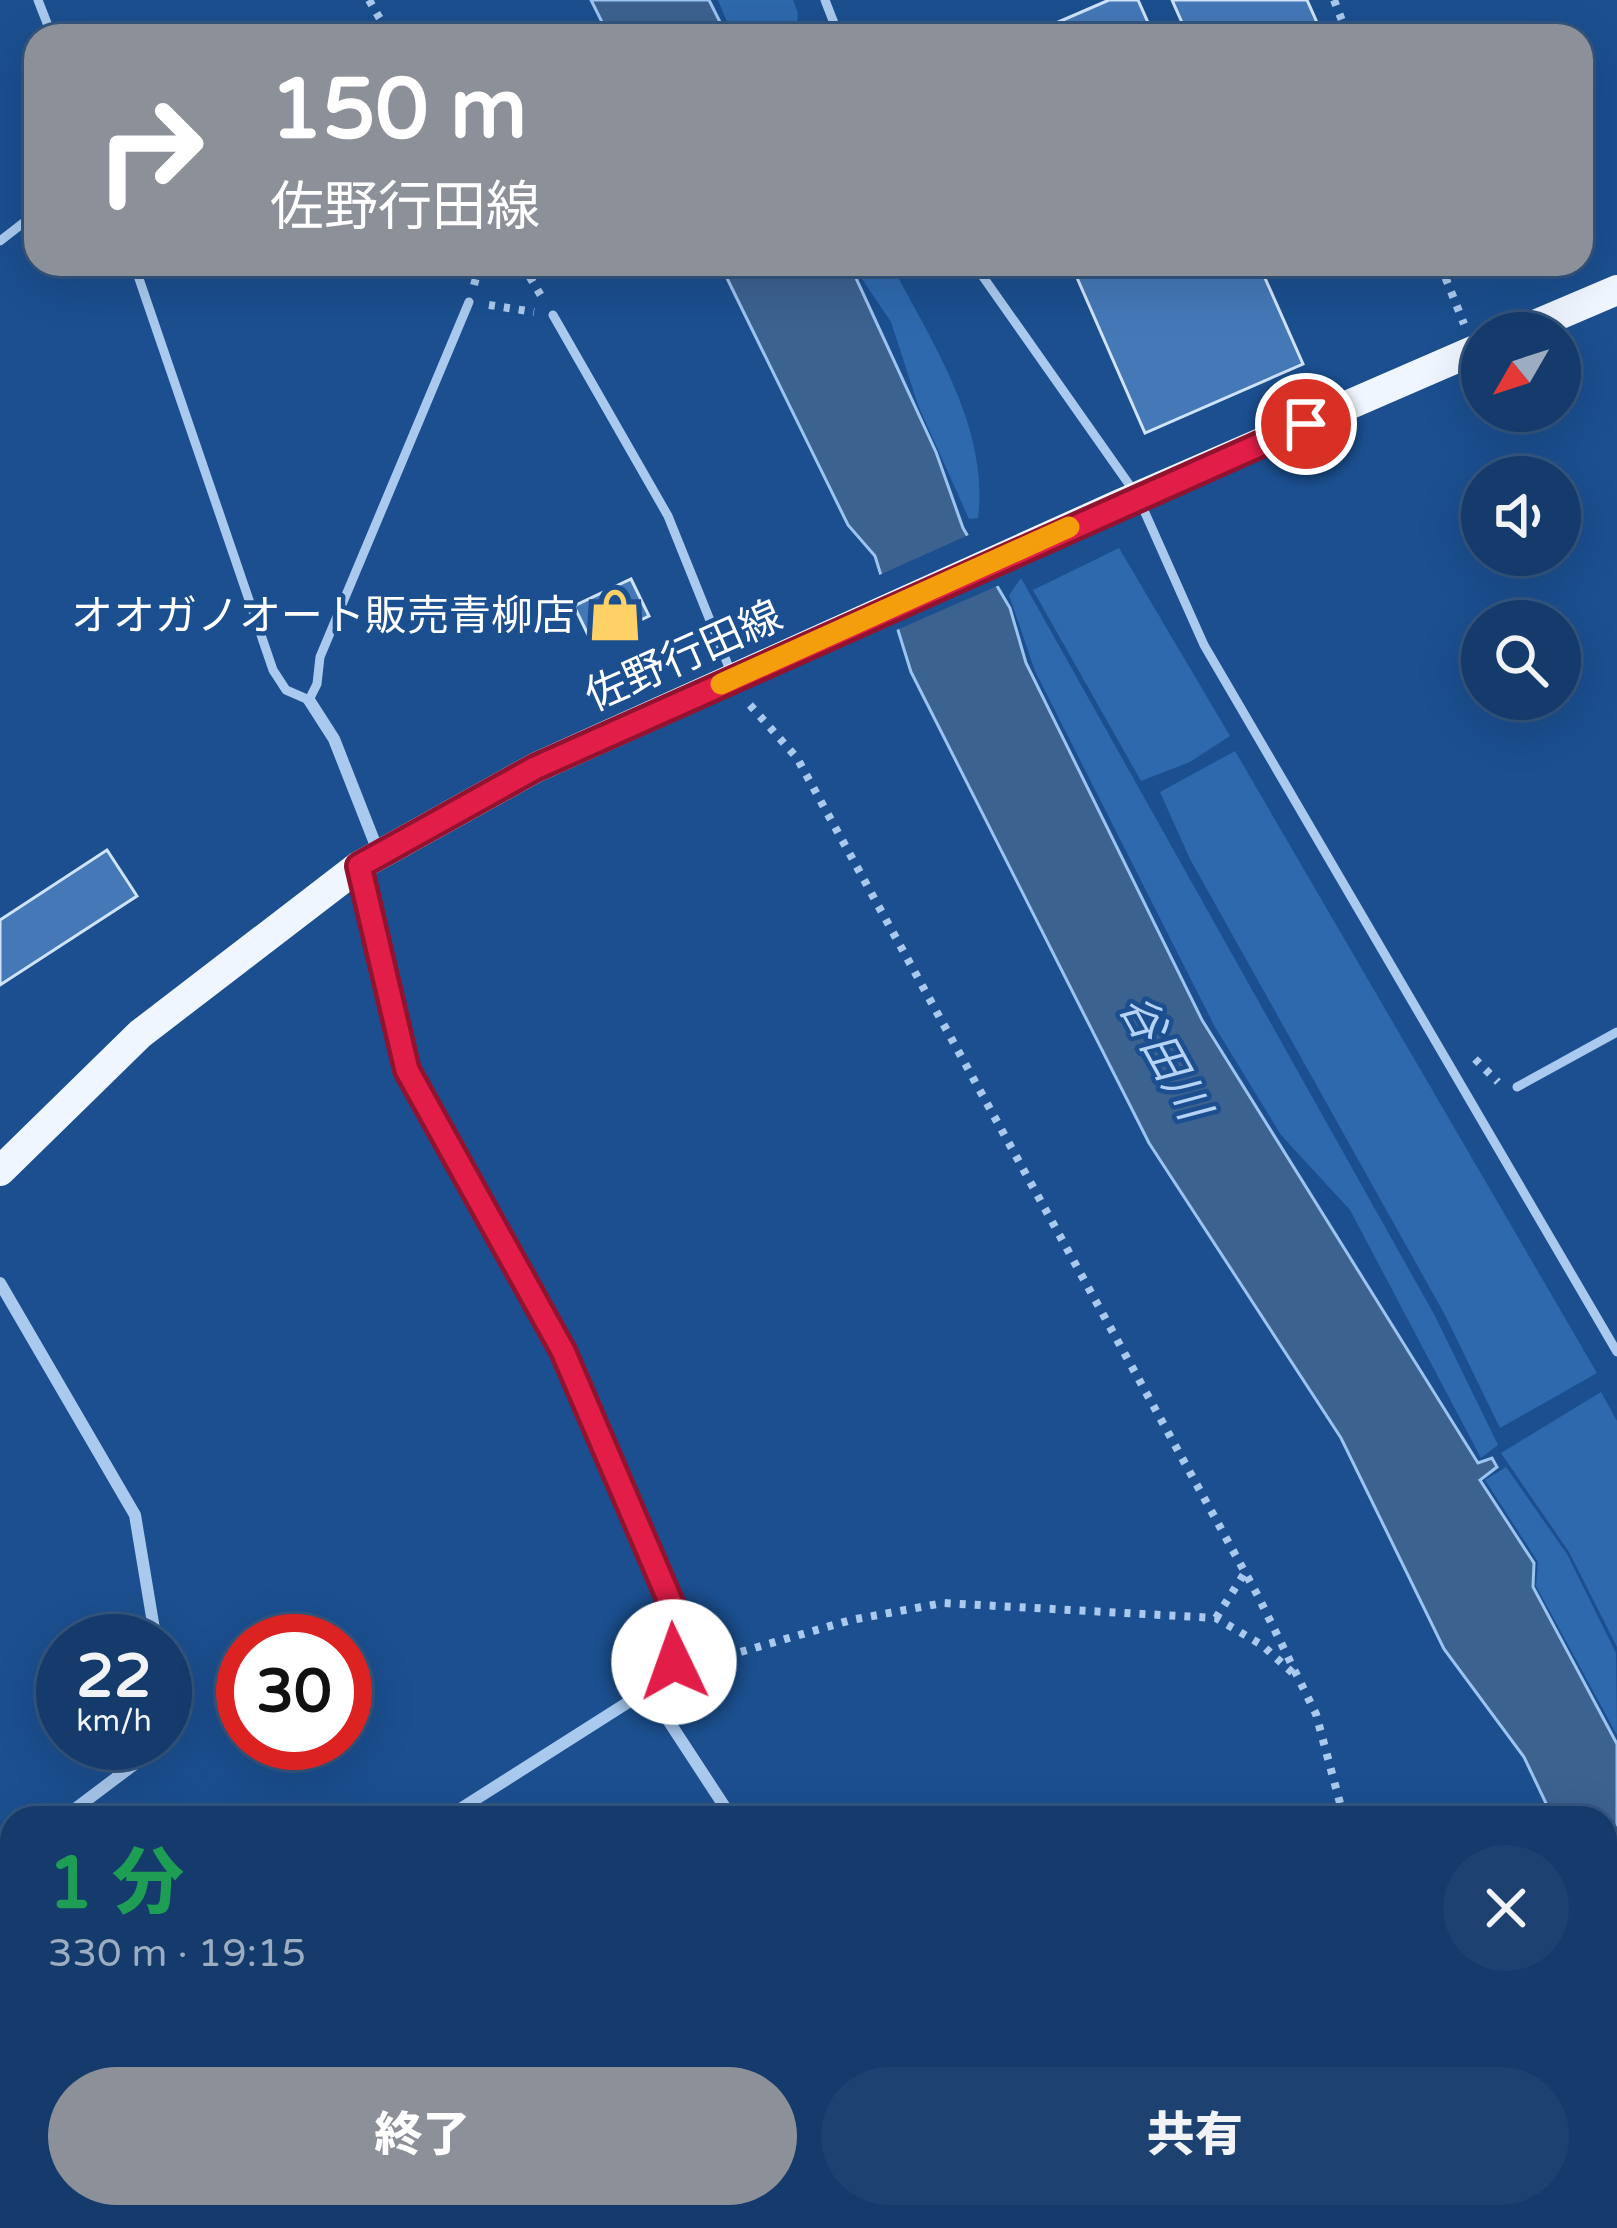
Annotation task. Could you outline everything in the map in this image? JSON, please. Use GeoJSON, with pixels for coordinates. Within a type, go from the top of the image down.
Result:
{"type":"FeatureCollection","features":[{"type":"Feature","properties":{"kind":"main road"},"geometry":{"type":"LineString","coordinates":[[1565,312],[1617,290]]}},
{"type":"Feature","properties":{"kind":"main road","name":"佐野行田線"},"geometry":{"type":"LineString","coordinates":[[0,1171],[140,1034],[369,861],[535,768],[1461,356]]}},
{"type":"Feature","properties":{"kind":"street"},"geometry":{"type":"LineString","coordinates":[[309,700],[334,739],[369,861],[407,1070],[563,1351],[673,1608],[680,1633],[659,1691],[666,1717],[724,1806]]}},
{"type":"Feature","properties":{"kind":"street"},"geometry":{"type":"LineString","coordinates":[[0,1283],[135,1516],[151,1614]]}},
{"type":"Feature","properties":{"kind":"street"},"geometry":{"type":"LineString","coordinates":[[465,1806],[627,1703],[659,1691]]}},
{"type":"Feature","properties":{"kind":"street"},"geometry":{"type":"LineString","coordinates":[[79,1806],[127,1770]]}},
{"type":"Feature","properties":{"kind":"lane"},"geometry":{"type":"LineString","coordinates":[[0,241],[24,222]]}},
{"type":"Feature","properties":{"kind":"lane"},"geometry":{"type":"LineString","coordinates":[[138,276],[273,670],[286,690],[309,700],[320,657],[469,302]]}},
{"type":"Feature","properties":{"kind":"lane"},"geometry":{"type":"LineString","coordinates":[[982,276],[1128,501],[1204,645],[1617,1352]]}},
{"type":"Feature","properties":{"kind":"lane"},"geometry":{"type":"LineString","coordinates":[[553,315],[668,516],[739,675]]}},
{"type":"Feature","properties":{"kind":"lane"},"geometry":{"type":"LineString","coordinates":[[1517,1087],[1617,1032]]}},
{"type":"Feature","properties":{"kind":"path"},"geometry":{"type":"LineString","coordinates":[[477,276],[469,302],[553,315]]}},
{"type":"Feature","properties":{"kind":"path"},"geometry":{"type":"LineString","coordinates":[[529,276],[553,315]]}},
{"type":"Feature","properties":{"kind":"path"},"geometry":{"type":"LineString","coordinates":[[1445,276],[1461,312]]}},
{"type":"Feature","properties":{"kind":"path"},"geometry":{"type":"LineString","coordinates":[[739,675],[757,717],[797,758],[1245,1572],[1316,1714],[1341,1806]]}},
{"type":"Feature","properties":{"kind":"path"},"geometry":{"type":"LineString","coordinates":[[1216,1618],[1245,1572]]}},
{"type":"Feature","properties":{"kind":"path"},"geometry":{"type":"LineString","coordinates":[[677,1650],[706,1658],[736,1653],[850,1620],[943,1603],[1216,1618],[1262,1645],[1301,1681]]}},
{"type":"Feature","properties":{"kind":"shaded area"},"geometry":{"type":"Polygon","coordinates":[[[718,0],[793,0],[798,13],[797,24],[728,24],[718,0]]]}},
{"type":"Feature","properties":{"kind":"shaded area"},"geometry":{"type":"Polygon","coordinates":[[[860,276],[897,276],[939,354],[975,451],[978,518],[969,519],[918,405],[891,322],[860,276]]]}},
{"type":"Feature","properties":{"kind":"shaded area"},"geometry":{"type":"Polygon","coordinates":[[[1119,548],[1230,736],[1190,762],[1141,781],[1033,590],[1119,548]]]}},
{"type":"Feature","properties":{"kind":"shaded area"},"geometry":{"type":"Polygon","coordinates":[[[1021,578],[1435,1316],[1498,1445],[1481,1458],[1350,1210],[1281,1135],[1215,1027],[1035,671],[1009,595],[1021,578]]]}},
{"type":"Feature","properties":{"kind":"shaded area"},"geometry":{"type":"Polygon","coordinates":[[[1235,751],[1597,1373],[1500,1428],[1445,1315],[1190,859],[1160,792],[1235,751]]]}},
{"type":"Feature","properties":{"kind":"shaded area"},"geometry":{"type":"Polygon","coordinates":[[[1601,1392],[1617,1421],[1617,1647],[1569,1552],[1501,1453],[1601,1392]]]}},
{"type":"Feature","properties":{"kind":"shaded area"},"geometry":{"type":"Polygon","coordinates":[[[1506,1467],[1567,1554],[1616,1653],[1617,1735],[1536,1586],[1538,1562],[1485,1480],[1506,1467]]]}},
{"type":"Feature","properties":{"kind":"water"},"geometry":{"type":"Polygon","coordinates":[[[591,0],[709,0],[721,24],[603,24],[591,0]]]}},
{"type":"Feature","properties":{"kind":"water","name":"谷田川"},"geometry":{"type":"Polygon","coordinates":[[[726,276],[856,278],[936,452],[963,528],[1010,608],[1026,663],[1202,1020],[1478,1463],[1492,1458],[1497,1467],[1480,1480],[1534,1563],[1533,1587],[1617,1744],[1617,1806],[1547,1806],[1524,1757],[1444,1649],[1341,1438],[1149,1143],[911,672],[875,556],[848,525],[726,276]]]}},
{"type":"Feature","properties":{"kind":"pier"},"geometry":{"type":"Polygon","coordinates":[[[973,533],[1002,584],[892,632],[875,577],[973,533]]]}},
{"type":"Feature","properties":{"kind":"building"},"geometry":{"type":"Polygon","coordinates":[[[1109,0],[1138,0],[1149,24],[1054,24],[1109,0]]]}},
{"type":"Feature","properties":{"kind":"building"},"geometry":{"type":"Polygon","coordinates":[[[1172,0],[1307,0],[1318,24],[1183,24],[1172,0]]]}},
{"type":"Feature","properties":{"kind":"building"},"geometry":{"type":"Polygon","coordinates":[[[1076,276],[1270,276],[1265,278],[1303,364],[1145,433],[1076,276]]]}},
{"type":"Feature","properties":{"kind":"building"},"geometry":{"type":"Polygon","coordinates":[[[631,579],[649,616],[592,643],[574,606],[631,579]]]}},
{"type":"Feature","properties":{"kind":"building"},"geometry":{"type":"Polygon","coordinates":[[[107,850],[137,896],[0,985],[0,920],[107,850]]]}},
{"type":"Feature","properties":{"kind":"slow traffic"},"geometry":{"type":"LineString","coordinates":[[721,684],[1069,527]]}},
{"type":"Feature","properties":{"kind":"place","name":"オオガノオート販売青柳店"},"geometry":{"type":"Point","coordinates":[615,615]}},
{"type":"Feature","properties":{"kind":"route"},"geometry":{"type":"LineString","coordinates":[[674,1662],[680,1633],[673,1608],[563,1351],[407,1070],[359,866],[535,768],[1306,424]]}}]}
